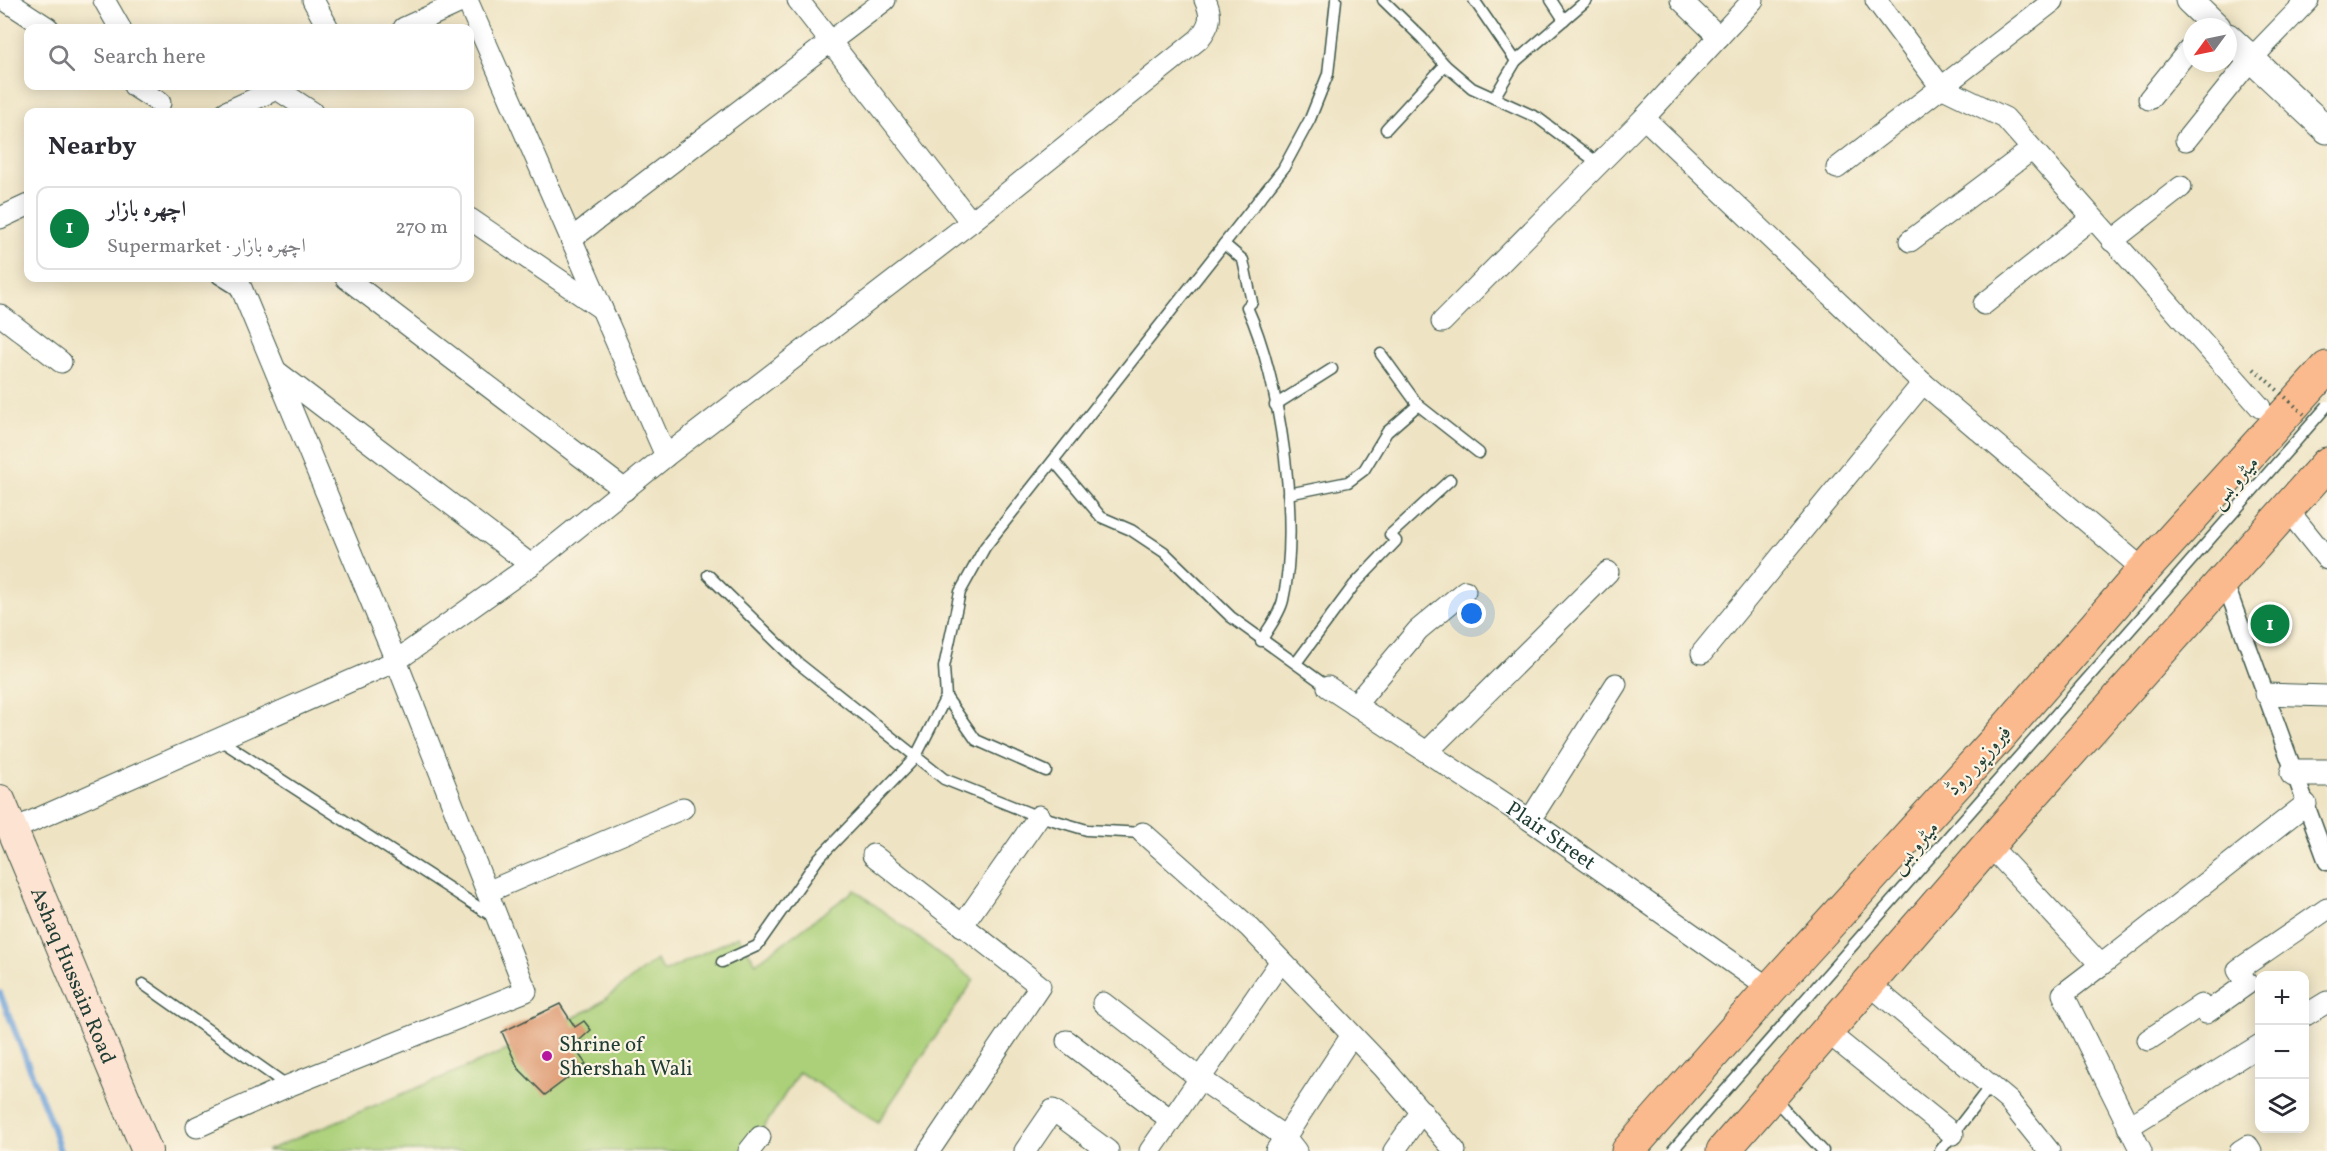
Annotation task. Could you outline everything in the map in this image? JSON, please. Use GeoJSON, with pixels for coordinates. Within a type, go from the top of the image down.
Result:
{"type":"FeatureCollection","features":[{"type":"Feature","properties":{"kind":"main road","name":"فیروزپور روڈ"},"geometry":{"type":"LineString","coordinates":[[1628,1151],[1770,989],[1997,739],[2144,570],[2327,368]]}},
{"type":"Feature","properties":{"kind":"main road"},"geometry":{"type":"LineString","coordinates":[[1723,1151],[2327,464]]}},
{"type":"Feature","properties":{"kind":"main road","name":"Ashaq Hussain Road"},"geometry":{"type":"LineString","coordinates":[[0,800],[147,1151]]}},
{"type":"Feature","properties":{"kind":"street"},"geometry":{"type":"LineString","coordinates":[[5,0],[42,24]]}},
{"type":"Feature","properties":{"kind":"street"},"geometry":{"type":"LineString","coordinates":[[104,0],[118,24]]}},
{"type":"Feature","properties":{"kind":"street"},"geometry":{"type":"LineString","coordinates":[[313,0],[326,24]]}},
{"type":"Feature","properties":{"kind":"street"},"geometry":{"type":"LineString","coordinates":[[413,24],[466,0],[666,456]]}},
{"type":"Feature","properties":{"kind":"street"},"geometry":{"type":"LineString","coordinates":[[798,0],[971,222]]}},
{"type":"Feature","properties":{"kind":"street"},"geometry":{"type":"LineString","coordinates":[[571,239],[885,0]]}},
{"type":"Feature","properties":{"kind":"street"},"geometry":{"type":"LineString","coordinates":[[12,830],[396,661],[531,565],[666,456],[971,222],[1199,39],[1208,28],[1211,12],[1204,0]]}},
{"type":"Feature","properties":{"kind":"street"},"geometry":{"type":"LineString","coordinates":[[1681,0],[1719,37]]}},
{"type":"Feature","properties":{"kind":"street"},"geometry":{"type":"LineString","coordinates":[[1442,322],[1644,118],[1753,0]]}},
{"type":"Feature","properties":{"kind":"street"},"geometry":{"type":"LineString","coordinates":[[1876,0],[1941,87],[2005,118],[2260,407]]}},
{"type":"Feature","properties":{"kind":"street"},"geometry":{"type":"LineString","coordinates":[[2189,0],[2206,18]]}},
{"type":"Feature","properties":{"kind":"street"},"geometry":{"type":"LineString","coordinates":[[2186,140],[2251,59],[2308,0]]}},
{"type":"Feature","properties":{"kind":"street"},"geometry":{"type":"LineString","coordinates":[[1837,168],[2053,1]]}},
{"type":"Feature","properties":{"kind":"street"},"geometry":{"type":"LineString","coordinates":[[2237,47],[2327,130]]}},
{"type":"Feature","properties":{"kind":"street"},"geometry":{"type":"LineString","coordinates":[[2150,99],[2183,57]]}},
{"type":"Feature","properties":{"kind":"street"},"geometry":{"type":"LineString","coordinates":[[141,90],[159,100]]}},
{"type":"Feature","properties":{"kind":"street"},"geometry":{"type":"LineString","coordinates":[[235,108],[274,90]]}},
{"type":"Feature","properties":{"kind":"street"},"geometry":{"type":"LineString","coordinates":[[284,90],[307,108]]}},
{"type":"Feature","properties":{"kind":"street"},"geometry":{"type":"LineString","coordinates":[[1644,118],[1923,383],[2144,570]]}},
{"type":"Feature","properties":{"kind":"street"},"geometry":{"type":"LineString","coordinates":[[1910,241],[2031,150]]}},
{"type":"Feature","properties":{"kind":"street"},"geometry":{"type":"LineString","coordinates":[[2112,241],[2181,187]]}},
{"type":"Feature","properties":{"kind":"street"},"geometry":{"type":"LineString","coordinates":[[0,218],[24,207]]}},
{"type":"Feature","properties":{"kind":"street"},"geometry":{"type":"LineString","coordinates":[[1984,304],[2091,218]]}},
{"type":"Feature","properties":{"kind":"street"},"geometry":{"type":"LineString","coordinates":[[474,222],[602,309]]}},
{"type":"Feature","properties":{"kind":"street"},"geometry":{"type":"LineString","coordinates":[[351,282],[626,490]]}},
{"type":"Feature","properties":{"kind":"street"},"geometry":{"type":"LineString","coordinates":[[197,1127],[288,1086],[526,991],[396,661],[241,286]]}},
{"type":"Feature","properties":{"kind":"street"},"geometry":{"type":"LineString","coordinates":[[0,315],[61,362]]}},
{"type":"Feature","properties":{"kind":"street"},"geometry":{"type":"LineString","coordinates":[[276,371],[531,565]]}},
{"type":"Feature","properties":{"kind":"street"},"geometry":{"type":"LineString","coordinates":[[1702,653],[1923,383]]}},
{"type":"Feature","properties":{"kind":"street"},"geometry":{"type":"LineString","coordinates":[[2287,509],[2327,559]]}},
{"type":"Feature","properties":{"kind":"street"},"geometry":{"type":"LineString","coordinates":[[1426,752],[1608,572]]}},
{"type":"Feature","properties":{"kind":"street"},"geometry":{"type":"LineString","coordinates":[[2224,580],[2327,862]]}},
{"type":"Feature","properties":{"kind":"street"},"geometry":{"type":"LineString","coordinates":[[1355,705],[1418,630],[1465,591]]}},
{"type":"Feature","properties":{"kind":"street"},"geometry":{"type":"LineString","coordinates":[[1530,820],[1616,684]]}},
{"type":"Feature","properties":{"kind":"street","name":"Plair Street"},"geometry":{"type":"LineString","coordinates":[[1328,687],[1530,820],[1770,989]]}},
{"type":"Feature","properties":{"kind":"street"},"geometry":{"type":"LineString","coordinates":[[2266,694],[2327,696]]}},
{"type":"Feature","properties":{"kind":"street"},"geometry":{"type":"LineString","coordinates":[[2295,773],[2327,773]]}},
{"type":"Feature","properties":{"kind":"street"},"geometry":{"type":"LineString","coordinates":[[2140,1151],[2063,994],[2306,804]]}},
{"type":"Feature","properties":{"kind":"street"},"geometry":{"type":"LineString","coordinates":[[487,892],[683,808]]}},
{"type":"Feature","properties":{"kind":"street"},"geometry":{"type":"LineString","coordinates":[[962,926],[1039,816]]}},
{"type":"Feature","properties":{"kind":"street"},"geometry":{"type":"LineString","coordinates":[[1143,833],[1250,928],[1422,1111],[1455,1151]]}},
{"type":"Feature","properties":{"kind":"street"},"geometry":{"type":"LineString","coordinates":[[1989,846],[2101,965]]}},
{"type":"Feature","properties":{"kind":"street"},"geometry":{"type":"LineString","coordinates":[[873,855],[1040,987],[929,1151]]}},
{"type":"Feature","properties":{"kind":"street"},"geometry":{"type":"LineString","coordinates":[[2148,1040],[2201,1005],[2206,1012],[2247,984],[2238,970],[2327,909]]}},
{"type":"Feature","properties":{"kind":"street"},"geometry":{"type":"LineString","coordinates":[[1150,1151],[1202,1080],[1281,961]]}},
{"type":"Feature","properties":{"kind":"street"},"geometry":{"type":"LineString","coordinates":[[1869,984],[1991,1085],[2025,1119],[2049,1151]]}},
{"type":"Feature","properties":{"kind":"street"},"geometry":{"type":"LineString","coordinates":[[2309,1013],[2327,1002]]}},
{"type":"Feature","properties":{"kind":"street"},"geometry":{"type":"LineString","coordinates":[[1103,1003],[1286,1146],[1352,1035]]}},
{"type":"Feature","properties":{"kind":"street"},"geometry":{"type":"LineString","coordinates":[[1827,1032],[1953,1134]]}},
{"type":"Feature","properties":{"kind":"street"},"geometry":{"type":"LineString","coordinates":[[1067,1041],[1171,1120]]}},
{"type":"Feature","properties":{"kind":"street"},"geometry":{"type":"LineString","coordinates":[[2128,1127],[2255,1052]]}},
{"type":"Feature","properties":{"kind":"street"},"geometry":{"type":"LineString","coordinates":[[1025,1151],[1053,1110],[1108,1151]]}},
{"type":"Feature","properties":{"kind":"street"},"geometry":{"type":"LineString","coordinates":[[1394,1151],[1422,1111]]}},
{"type":"Feature","properties":{"kind":"street"},"geometry":{"type":"LineString","coordinates":[[2240,1151],[2248,1146],[2251,1151]]}},
{"type":"Feature","properties":{"kind":"lane"},"geometry":{"type":"LineString","coordinates":[[722,962],[757,946],[818,859],[915,758],[946,697],[944,667],[960,592],[985,547],[1283,169],[1310,119],[1328,74],[1336,0]]}},
{"type":"Feature","properties":{"kind":"lane"},"geometry":{"type":"LineString","coordinates":[[1383,0],[1422,38],[1445,65],[1472,88],[1538,118],[1599,164]]}},
{"type":"Feature","properties":{"kind":"lane"},"geometry":{"type":"LineString","coordinates":[[1474,0],[1516,61]]}},
{"type":"Feature","properties":{"kind":"lane"},"geometry":{"type":"LineString","coordinates":[[1551,0],[1564,20]]}},
{"type":"Feature","properties":{"kind":"lane"},"geometry":{"type":"LineString","coordinates":[[1494,98],[1516,61],[1587,0]]}},
{"type":"Feature","properties":{"kind":"lane"},"geometry":{"type":"LineString","coordinates":[[1386,129],[1445,65]]}},
{"type":"Feature","properties":{"kind":"lane"},"geometry":{"type":"LineString","coordinates":[[1224,244],[1243,260],[1252,302],[1247,307],[1259,332],[1285,454],[1290,533],[1283,602],[1262,641]]}},
{"type":"Feature","properties":{"kind":"lane"},"geometry":{"type":"LineString","coordinates":[[1381,354],[1418,405],[1479,453]]}},
{"type":"Feature","properties":{"kind":"lane"},"geometry":{"type":"LineString","coordinates":[[1275,405],[1332,369]]}},
{"type":"Feature","properties":{"kind":"lane"},"geometry":{"type":"LineString","coordinates":[[1288,494],[1348,482],[1364,470],[1387,432],[1418,405]]}},
{"type":"Feature","properties":{"kind":"lane","name":"میٹرو بس"},"geometry":{"type":"LineString","coordinates":[[1672,1151],[2327,406]]}},
{"type":"Feature","properties":{"kind":"lane"},"geometry":{"type":"LineString","coordinates":[[1054,461],[1101,517],[1131,530],[1164,552],[1231,617],[1328,687]]}},
{"type":"Feature","properties":{"kind":"lane"},"geometry":{"type":"LineString","coordinates":[[1296,663],[1354,585],[1396,541],[1390,535],[1450,480]]}},
{"type":"Feature","properties":{"kind":"lane"},"geometry":{"type":"LineString","coordinates":[[708,575],[790,656],[842,695],[915,758],[944,779],[1039,816],[1087,830],[1143,833]]}},
{"type":"Feature","properties":{"kind":"lane"},"geometry":{"type":"LineString","coordinates":[[946,697],[976,740],[1046,771]]}},
{"type":"Feature","properties":{"kind":"lane"},"geometry":{"type":"LineString","coordinates":[[220,740],[498,919]]}},
{"type":"Feature","properties":{"kind":"lane"},"geometry":{"type":"LineString","coordinates":[[143,984],[288,1086]]}},
{"type":"Feature","properties":{"kind":"lane"},"geometry":{"type":"LineString","coordinates":[[1940,1151],[1991,1085]]}},
{"type":"Feature","properties":{"kind":"lane"},"geometry":{"type":"LineString","coordinates":[[1771,1096],[1823,1151]]}},
{"type":"Feature","properties":{"kind":"path"},"geometry":{"type":"LineString","coordinates":[[2254,369],[2311,420]]}},
{"type":"Feature","properties":{"kind":"green space"},"geometry":{"type":"Polygon","coordinates":[[[855,890],[974,980],[878,1122],[799,1072],[749,1151],[266,1151],[510,1049],[593,1008],[656,960],[664,972],[738,936],[756,963],[855,890]]]}},
{"type":"Feature","properties":{"kind":"building","name":"Shrine of Shershah Wali"},"geometry":{"type":"Polygon","coordinates":[[[560,1004],[575,1027],[584,1021],[591,1030],[573,1046],[586,1064],[545,1095],[518,1068],[502,1032],[560,1004]]]}},
{"type":"Feature","properties":{"kind":"waterway"},"geometry":{"type":"LineString","coordinates":[[0,993],[60,1151]]}},
{"type":"Feature","properties":{"kind":"place","name":"اچھرہ بازار"},"geometry":{"type":"Point","coordinates":[2270,624]}},
{"type":"Feature","properties":{"kind":"place","name":"Shrine of Shershah Wali"},"geometry":{"type":"Point","coordinates":[547,1056]}}]}
